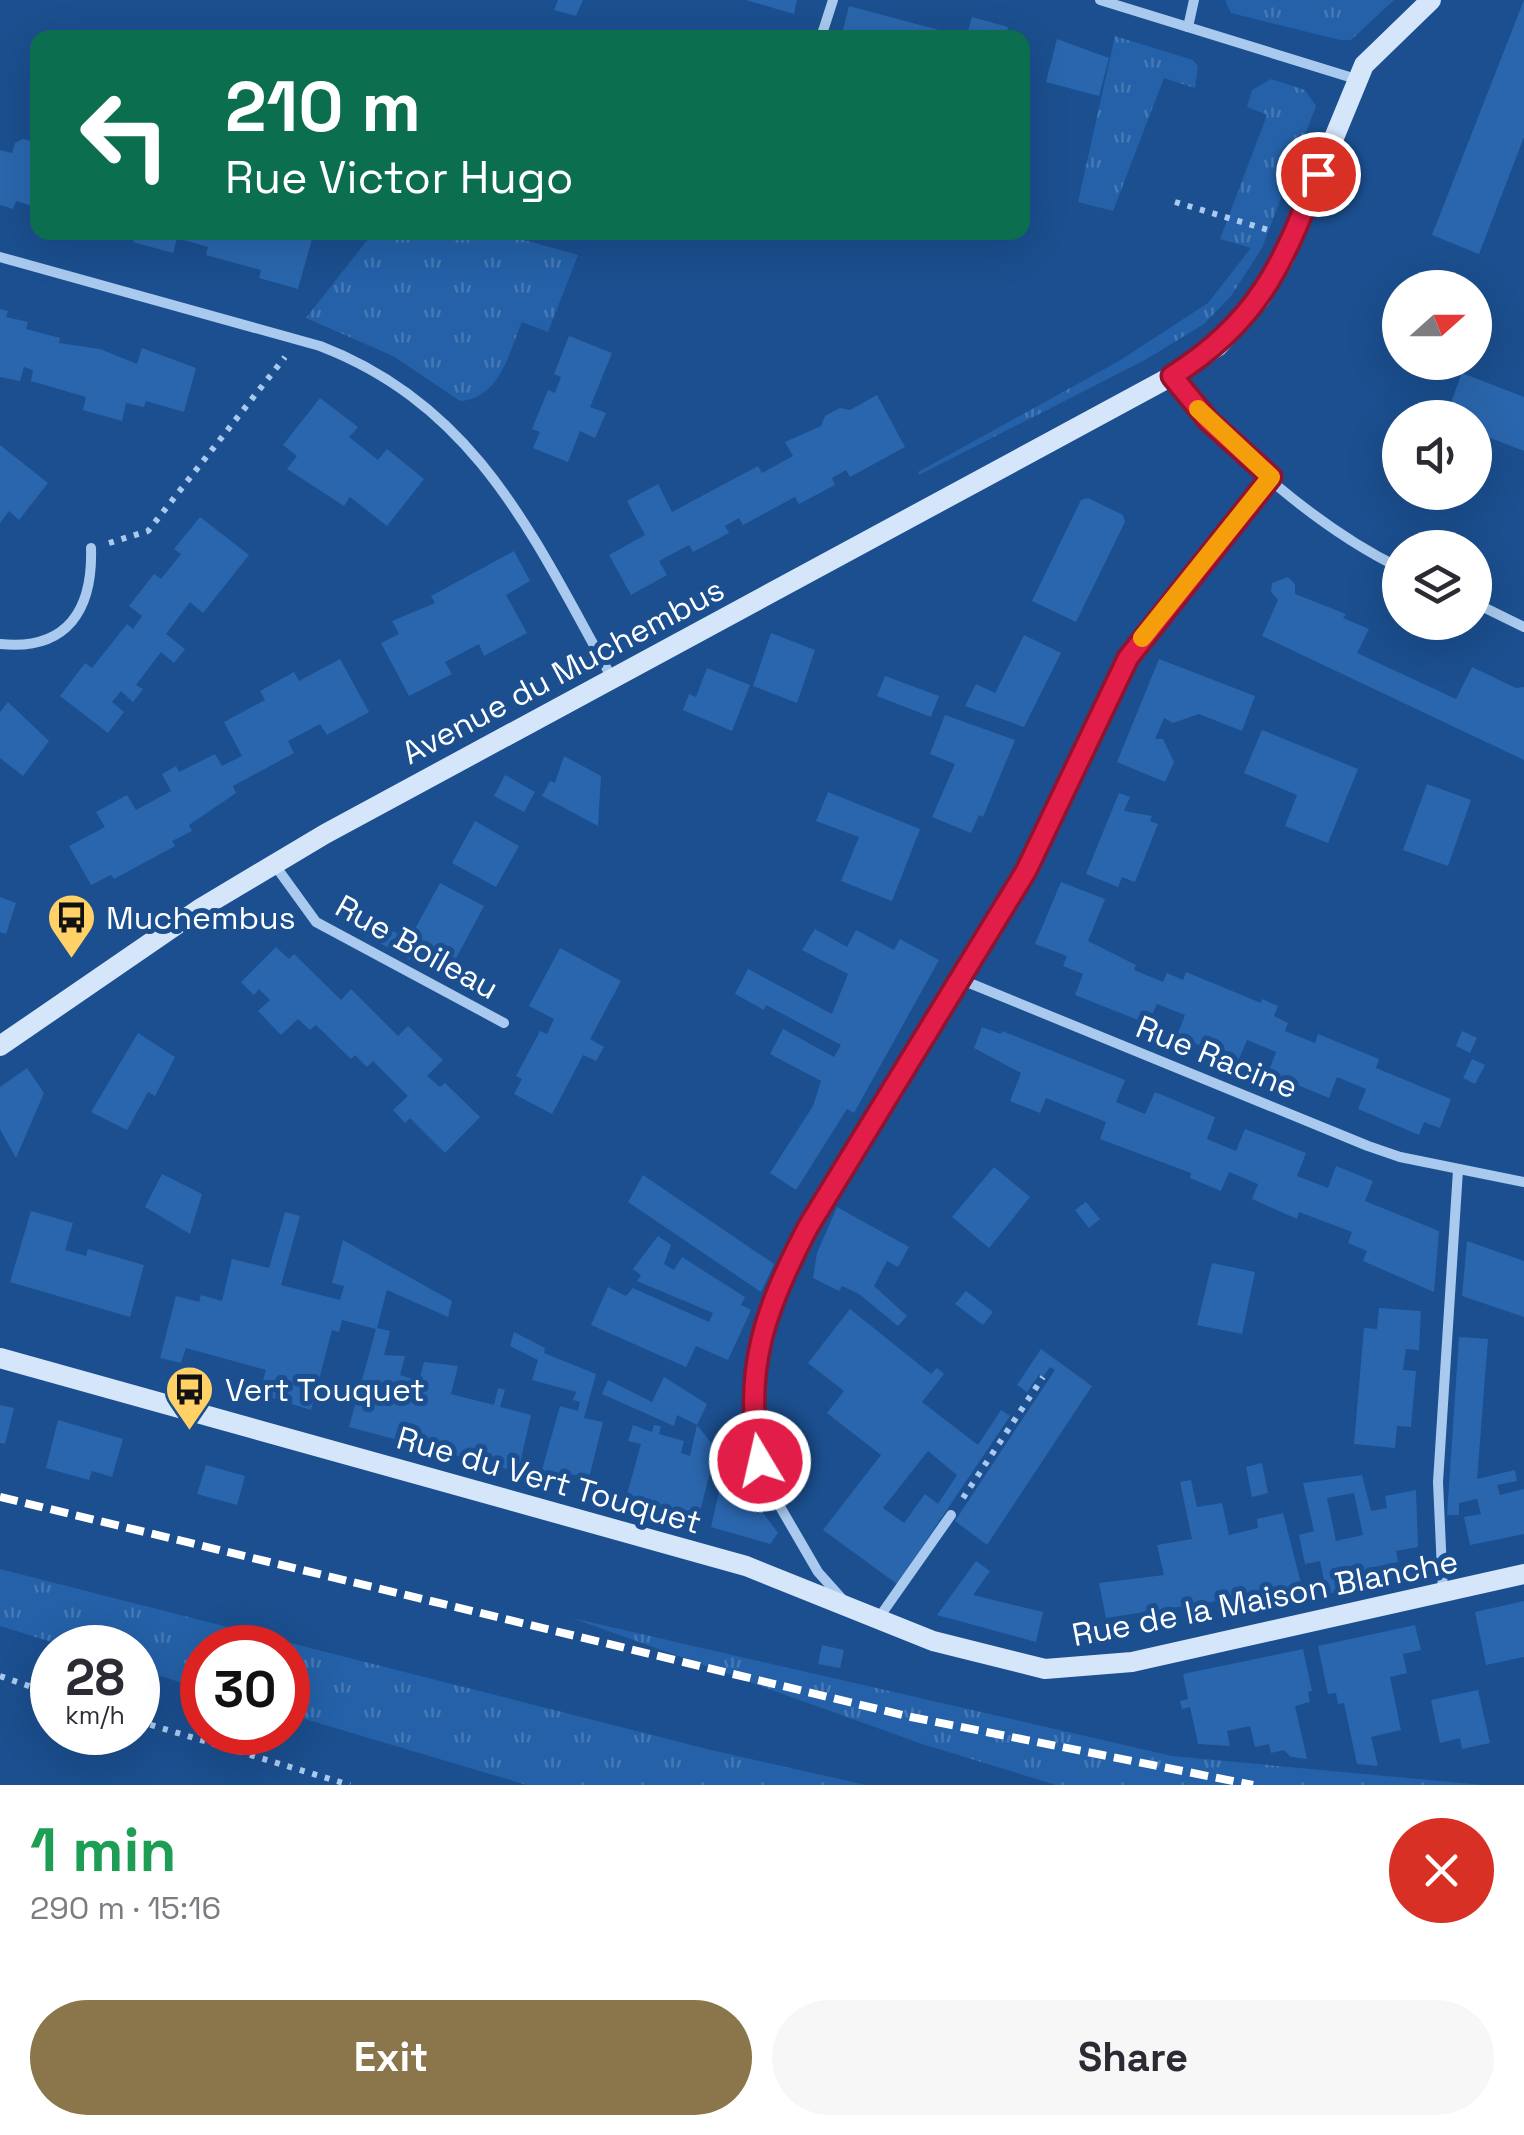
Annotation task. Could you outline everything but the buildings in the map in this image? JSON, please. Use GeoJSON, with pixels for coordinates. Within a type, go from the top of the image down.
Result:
{"type":"FeatureCollection","features":[{"type":"Feature","properties":{"kind":"street"},"geometry":{"type":"LineString","coordinates":[[823,30],[832,0]]}},
{"type":"Feature","properties":{"kind":"street"},"geometry":{"type":"LineString","coordinates":[[1100,0],[1356,79]]}},
{"type":"Feature","properties":{"kind":"street"},"geometry":{"type":"LineString","coordinates":[[1188,27],[1194,0]]}},
{"type":"Feature","properties":{"kind":"street","name":"Avenue du Muchembus"},"geometry":{"type":"LineString","coordinates":[[0,1046],[274,864],[1172,376],[1218,346],[1247,316],[1274,277],[1356,79],[1376,49],[1431,0]]}},
{"type":"Feature","properties":{"kind":"street"},"geometry":{"type":"LineString","coordinates":[[0,257],[298,340],[339,354],[400,387],[433,412],[482,460],[522,515],[612,678]]}},
{"type":"Feature","properties":{"kind":"street"},"geometry":{"type":"LineString","coordinates":[[1172,376],[1208,420],[1271,477],[1341,532],[1382,557]]}},
{"type":"Feature","properties":{"kind":"street"},"geometry":{"type":"LineString","coordinates":[[848,1605],[818,1572],[796,1537],[760,1461],[751,1392],[756,1361],[785,1271],[808,1227],[1026,871],[1128,658],[1271,477]]}},
{"type":"Feature","properties":{"kind":"street"},"geometry":{"type":"LineString","coordinates":[[0,644],[36,643],[72,623],[89,594],[91,548]]}},
{"type":"Feature","properties":{"kind":"street"},"geometry":{"type":"LineString","coordinates":[[1492,612],[1524,627]]}},
{"type":"Feature","properties":{"kind":"street","name":"Rue Boileau"},"geometry":{"type":"LineString","coordinates":[[274,864],[316,922],[504,1024]]}},
{"type":"Feature","properties":{"kind":"street","name":"Rue Racine"},"geometry":{"type":"LineString","coordinates":[[962,980],[1368,1146],[1458,1170],[1524,1182]]}},
{"type":"Feature","properties":{"kind":"street"},"geometry":{"type":"LineString","coordinates":[[1443,1594],[1438,1482],[1458,1170]]}},
{"type":"Feature","properties":{"kind":"street","name":"Rue du Vert Touquet"},"geometry":{"type":"LineString","coordinates":[[0,1358],[746,1566],[848,1605]]}},
{"type":"Feature","properties":{"kind":"street"},"geometry":{"type":"LineString","coordinates":[[878,1619],[951,1516]]}},
{"type":"Feature","properties":{"kind":"street","name":"Rue de la Maison Blanche"},"geometry":{"type":"LineString","coordinates":[[848,1605],[996,1660],[1072,1670],[1132,1662],[1524,1574]]}},
{"type":"Feature","properties":{"kind":"path"},"geometry":{"type":"LineString","coordinates":[[1175,202],[1293,238]]}},
{"type":"Feature","properties":{"kind":"path"},"geometry":{"type":"LineString","coordinates":[[91,548],[148,532],[298,340]]}},
{"type":"Feature","properties":{"kind":"path"},"geometry":{"type":"LineString","coordinates":[[951,1516],[1042,1378]]}},
{"type":"Feature","properties":{"kind":"path"},"geometry":{"type":"LineString","coordinates":[[0,1676],[30,1686]]}},
{"type":"Feature","properties":{"kind":"path"},"geometry":{"type":"LineString","coordinates":[[160,1728],[350,1785]]}},
{"type":"Feature","properties":{"kind":"green space"},"geometry":{"type":"Polygon","coordinates":[[[1225,0],[1394,0],[1351,40],[1340,40],[1231,13],[1225,0]]]}},
{"type":"Feature","properties":{"kind":"green space"},"geometry":{"type":"Polygon","coordinates":[[[1115,36],[1193,60],[1198,66],[1195,88],[1164,78],[1113,211],[1078,202],[1115,36]]]}},
{"type":"Feature","properties":{"kind":"green space"},"geometry":{"type":"Polygon","coordinates":[[[1271,79],[1305,90],[1316,106],[1262,248],[1231,296],[1204,324],[1145,360],[919,475],[918,472],[1119,361],[1208,303],[1251,248],[1220,239],[1267,115],[1247,107],[1252,90],[1271,79]]]}},
{"type":"Feature","properties":{"kind":"green space"},"geometry":{"type":"Polygon","coordinates":[[[367,240],[524,240],[578,255],[548,332],[522,322],[501,372],[494,383],[474,398],[460,401],[393,356],[306,318],[367,240]]]}},
{"type":"Feature","properties":{"kind":"green space"},"geometry":{"type":"Polygon","coordinates":[[[0,1569],[220,1625],[180,1625],[180,1682],[160,1676],[160,1625],[30,1625],[30,1635],[0,1626],[0,1569]]]}},
{"type":"Feature","properties":{"kind":"green space"},"geometry":{"type":"Polygon","coordinates":[[[572,1618],[1172,1756],[1483,1785],[1056,1785],[922,1744],[572,1618]]]}},
{"type":"Feature","properties":{"kind":"green space"},"geometry":{"type":"Polygon","coordinates":[[[310,1648],[711,1750],[866,1785],[527,1785],[310,1721],[310,1648]]]}},
{"type":"Feature","properties":{"kind":"railway"},"geometry":{"type":"LineString","coordinates":[[0,1497],[911,1717],[1253,1785]]}},
{"type":"Feature","properties":{"kind":"slow traffic"},"geometry":{"type":"LineString","coordinates":[[1142,638],[1271,477],[1198,409]]}},
{"type":"Feature","properties":{"kind":"place","name":"Muchembus"},"geometry":{"type":"Point","coordinates":[71,960]}},
{"type":"Feature","properties":{"kind":"place","name":"Vert Touquet"},"geometry":{"type":"Point","coordinates":[190,1432]}},
{"type":"Feature","properties":{"kind":"route"},"geometry":{"type":"LineString","coordinates":[[760,1461],[752,1424],[751,1392],[756,1361],[785,1271],[844,1163],[962,980],[1026,871],[1128,658],[1164,607],[1271,477],[1208,420],[1172,376],[1218,346],[1260,299],[1284,259],[1318,174]]}}]}
